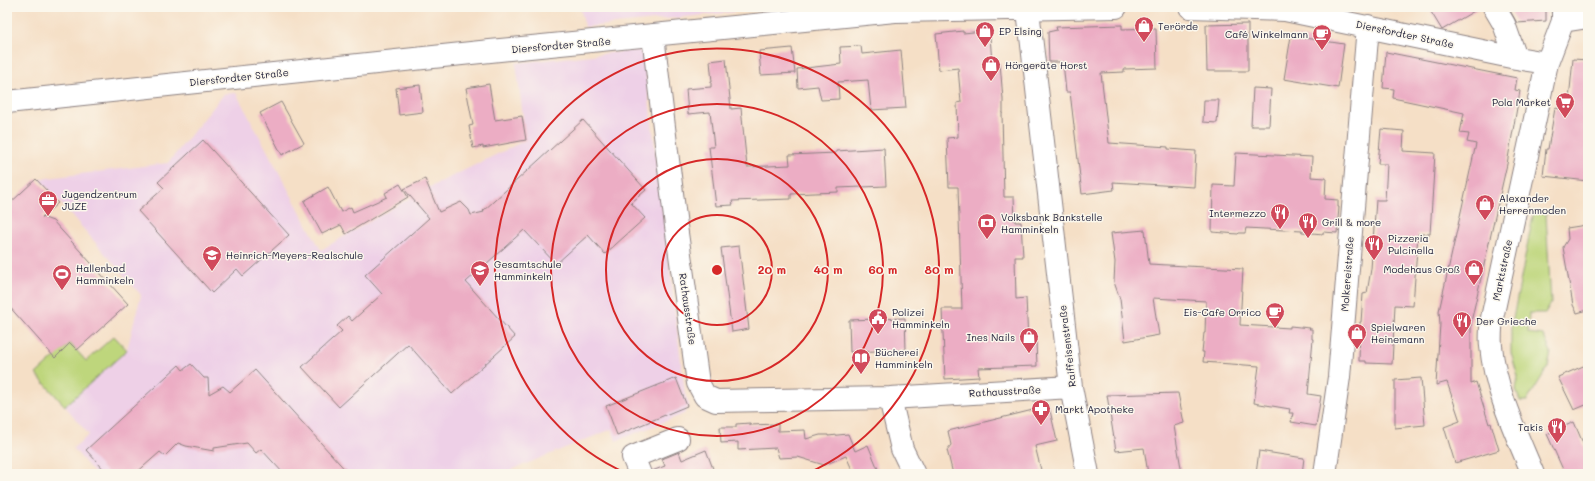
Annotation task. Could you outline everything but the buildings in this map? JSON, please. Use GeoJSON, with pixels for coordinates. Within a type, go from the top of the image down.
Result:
{"type":"FeatureCollection","features":[{"type":"Feature","properties":{"kind":"street","name":"Diersfordter Straße"},"geometry":{"type":"LineString","coordinates":[[7,102],[482,52],[653,36],[895,9],[1028,10],[1116,7]]}},
{"type":"Feature","properties":{"kind":"street","name":"Diersfordter Straße"},"geometry":{"type":"LineString","coordinates":[[1190,7],[1285,10],[1368,26],[1516,58],[1547,63]]}},
{"type":"Feature","properties":{"kind":"street"},"geometry":{"type":"LineString","coordinates":[[1494,7],[1504,24],[1516,58]]}},
{"type":"Feature","properties":{"kind":"street","name":"Raiffeisenstraße"},"geometry":{"type":"LineString","coordinates":[[1028,10],[1057,216],[1072,387],[1088,474]]}},
{"type":"Feature","properties":{"kind":"street"},"geometry":{"type":"LineString","coordinates":[[1563,14],[1588,17]]}},
{"type":"Feature","properties":{"kind":"street","name":"Marktstraße"},"geometry":{"type":"LineString","coordinates":[[1533,474],[1501,393],[1494,367],[1491,344],[1492,318],[1547,63],[1563,14]]}},
{"type":"Feature","properties":{"kind":"street","name":"Molkereistraße"},"geometry":{"type":"LineString","coordinates":[[1325,474],[1339,377],[1368,26]]}},
{"type":"Feature","properties":{"kind":"street","name":"Rathausstraße"},"geometry":{"type":"LineString","coordinates":[[653,36],[676,226],[698,383],[705,396],[716,401],[890,398],[1072,387]]}},
{"type":"Feature","properties":{"kind":"street"},"geometry":{"type":"LineString","coordinates":[[890,398],[902,449],[914,474]]}},
{"type":"Feature","properties":{"kind":"street"},"geometry":{"type":"LineString","coordinates":[[640,474],[633,457],[678,439]]}},
{"type":"Feature","properties":{"kind":"shaded area"},"geometry":{"type":"Polygon","coordinates":[[[580,7],[732,7],[734,12],[585,27],[580,7]]]}},
{"type":"Feature","properties":{"kind":"shaded area","name":"Gesamtschule Hamminkeln"},"geometry":{"type":"Polygon","coordinates":[[[639,50],[644,58],[685,394],[689,404],[684,414],[616,441],[612,429],[501,474],[95,474],[73,448],[89,435],[65,406],[127,350],[141,295],[40,179],[168,163],[224,94],[236,93],[321,250],[420,192],[526,140],[516,63],[639,50]]]}},
{"type":"Feature","properties":{"kind":"green space"},"geometry":{"type":"Polygon","coordinates":[[[1534,211],[1546,215],[1551,303],[1545,313],[1529,313],[1528,333],[1543,335],[1551,352],[1548,367],[1527,401],[1520,401],[1516,390],[1518,377],[1511,353],[1511,329],[1534,211]]]}},
{"type":"Feature","properties":{"kind":"green space"},"geometry":{"type":"Polygon","coordinates":[[[114,336],[127,350],[65,406],[36,374],[70,343],[86,361],[114,336]]]}},
{"type":"Feature","properties":{"kind":"place","name":"Terörde"},"geometry":{"type":"Point","coordinates":[1144,43]}},
{"type":"Feature","properties":{"kind":"place","name":"EP Elsing"},"geometry":{"type":"Point","coordinates":[985,48]}},
{"type":"Feature","properties":{"kind":"place","name":"Café Winkelmann"},"geometry":{"type":"Point","coordinates":[1322,51]}},
{"type":"Feature","properties":{"kind":"place","name":"Hörgeräte Horst"},"geometry":{"type":"Point","coordinates":[991,82]}},
{"type":"Feature","properties":{"kind":"place","name":"Pola Market"},"geometry":{"type":"Point","coordinates":[1565,119]}},
{"type":"Feature","properties":{"kind":"place","name":"Jugendzentrum JUZE"},"geometry":{"type":"Point","coordinates":[48,217]}},
{"type":"Feature","properties":{"kind":"place","name":"Alexander Herrenmoden"},"geometry":{"type":"Point","coordinates":[1485,221]}},
{"type":"Feature","properties":{"kind":"place","name":"Intermezzo"},"geometry":{"type":"Point","coordinates":[1280,230]}},
{"type":"Feature","properties":{"kind":"place","name":"Grill & more"},"geometry":{"type":"Point","coordinates":[1308,239]}},
{"type":"Feature","properties":{"kind":"place","name":"Volksbank Bankstelle Hamminkeln"},"geometry":{"type":"Point","coordinates":[987,240]}},
{"type":"Feature","properties":{"kind":"place","name":"Pizzeria Pulcinella"},"geometry":{"type":"Point","coordinates":[1374,261]}},
{"type":"Feature","properties":{"kind":"place","name":"Heinrich-Meyers-Realschule"},"geometry":{"type":"Point","coordinates":[212,272]}},
{"type":"Feature","properties":{"kind":"place","name":"Modehaus Groß"},"geometry":{"type":"Point","coordinates":[1474,286]}},
{"type":"Feature","properties":{"kind":"place","name":"Gesamtschule Hamminkeln"},"geometry":{"type":"Point","coordinates":[480,287]}},
{"type":"Feature","properties":{"kind":"place","name":"Hallenbad Hamminkeln"},"geometry":{"type":"Point","coordinates":[62,291]}},
{"type":"Feature","properties":{"kind":"place","name":"Eis-Cafe Orrico"},"geometry":{"type":"Point","coordinates":[1275,329]}},
{"type":"Feature","properties":{"kind":"place","name":"Polizei Hamminkeln"},"geometry":{"type":"Point","coordinates":[878,335]}},
{"type":"Feature","properties":{"kind":"place","name":"Der Grieche"},"geometry":{"type":"Point","coordinates":[1462,338]}},
{"type":"Feature","properties":{"kind":"place","name":"Spielwaren Heinemann"},"geometry":{"type":"Point","coordinates":[1357,350]}},
{"type":"Feature","properties":{"kind":"place","name":"Ines Nails"},"geometry":{"type":"Point","coordinates":[1029,354]}},
{"type":"Feature","properties":{"kind":"place","name":"Bücherei Hamminkeln"},"geometry":{"type":"Point","coordinates":[861,375]}},
{"type":"Feature","properties":{"kind":"place","name":"Markt Apotheke"},"geometry":{"type":"Point","coordinates":[1041,426]}},
{"type":"Feature","properties":{"kind":"place","name":"Takis"},"geometry":{"type":"Point","coordinates":[1557,444]}}]}
